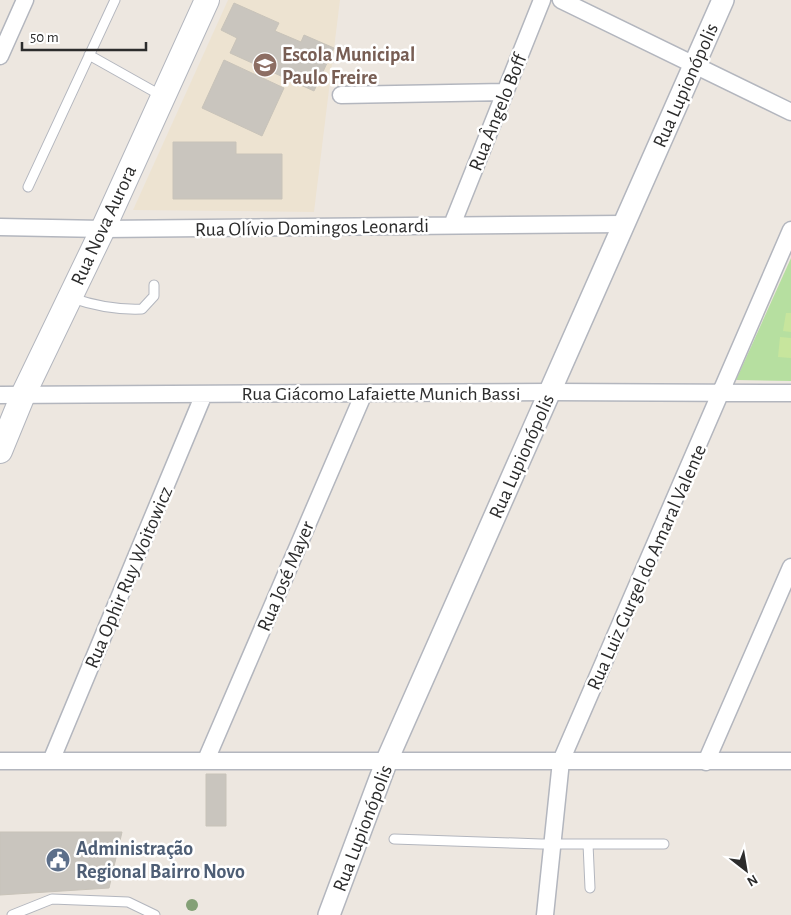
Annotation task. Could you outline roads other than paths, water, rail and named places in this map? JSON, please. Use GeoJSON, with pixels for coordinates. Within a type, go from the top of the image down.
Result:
{"type":"FeatureCollection","features":[{"type":"Feature","properties":{"kind":"main road","name":"Rua Nova Aurora"},"geometry":{"type":"LineString","coordinates":[[0,451],[11,395],[69,297],[103,229],[207,0]]}},
{"type":"Feature","properties":{"kind":"street"},"geometry":{"type":"LineString","coordinates":[[0,56],[6,25],[25,0]]}},
{"type":"Feature","properties":{"kind":"street","name":"Rua Ângelo Boff"},"geometry":{"type":"LineString","coordinates":[[452,225],[542,0]]}},
{"type":"Feature","properties":{"kind":"street"},"geometry":{"type":"LineString","coordinates":[[561,0],[791,112]]}},
{"type":"Feature","properties":{"kind":"street","name":"Rua Lupionópolis"},"geometry":{"type":"LineString","coordinates":[[329,915],[387,760],[723,0]]}},
{"type":"Feature","properties":{"kind":"street"},"geometry":{"type":"LineString","coordinates":[[341,95],[505,92]]}},
{"type":"Feature","properties":{"kind":"street","name":"Rua Olívio Domingos Leonardi"},"geometry":{"type":"LineString","coordinates":[[0,228],[103,229],[624,224]]}},
{"type":"Feature","properties":{"kind":"street","name":"Rua Luiz Gurgel do Amaral Valente"},"geometry":{"type":"LineString","coordinates":[[545,915],[561,761],[722,394],[791,230]]}},
{"type":"Feature","properties":{"kind":"street","name":"Rua Giácomo Lafaiette Munich Bassi"},"geometry":{"type":"LineString","coordinates":[[11,395],[550,392],[791,393]]}},
{"type":"Feature","properties":{"kind":"street","name":"Rua José Mayer"},"geometry":{"type":"LineString","coordinates":[[206,760],[364,393]]}},
{"type":"Feature","properties":{"kind":"street","name":"Rua Ophir Ruy Woitowicz"},"geometry":{"type":"LineString","coordinates":[[51,761],[204,394]]}},
{"type":"Feature","properties":{"kind":"street"},"geometry":{"type":"LineString","coordinates":[[706,762],[791,566]]}},
{"type":"Feature","properties":{"kind":"street"},"geometry":{"type":"LineString","coordinates":[[0,761],[791,761]]}},
{"type":"Feature","properties":{"kind":"lane"},"geometry":{"type":"LineString","coordinates":[[28,187],[114,0]]}},
{"type":"Feature","properties":{"kind":"lane"},"geometry":{"type":"LineString","coordinates":[[89,55],[163,96]]}},
{"type":"Feature","properties":{"kind":"lane"},"geometry":{"type":"LineString","coordinates":[[69,297],[92,305],[142,309],[154,296],[154,285]]}},
{"type":"Feature","properties":{"kind":"lane"},"geometry":{"type":"LineString","coordinates":[[394,839],[552,844],[664,844]]}},
{"type":"Feature","properties":{"kind":"lane"},"geometry":{"type":"LineString","coordinates":[[588,844],[590,888]]}},
{"type":"Feature","properties":{"kind":"lane"},"geometry":{"type":"LineString","coordinates":[[12,915],[52,899],[120,901],[155,915]]}},
{"type":"Feature","properties":{"kind":"place","name":"Escola Municipal Paulo Freire"},"geometry":{"type":"Point","coordinates":[265,65]}},
{"type":"Feature","properties":{"kind":"place","name":"Administração Regional Bairro Novo"},"geometry":{"type":"Point","coordinates":[58,860]}}]}
